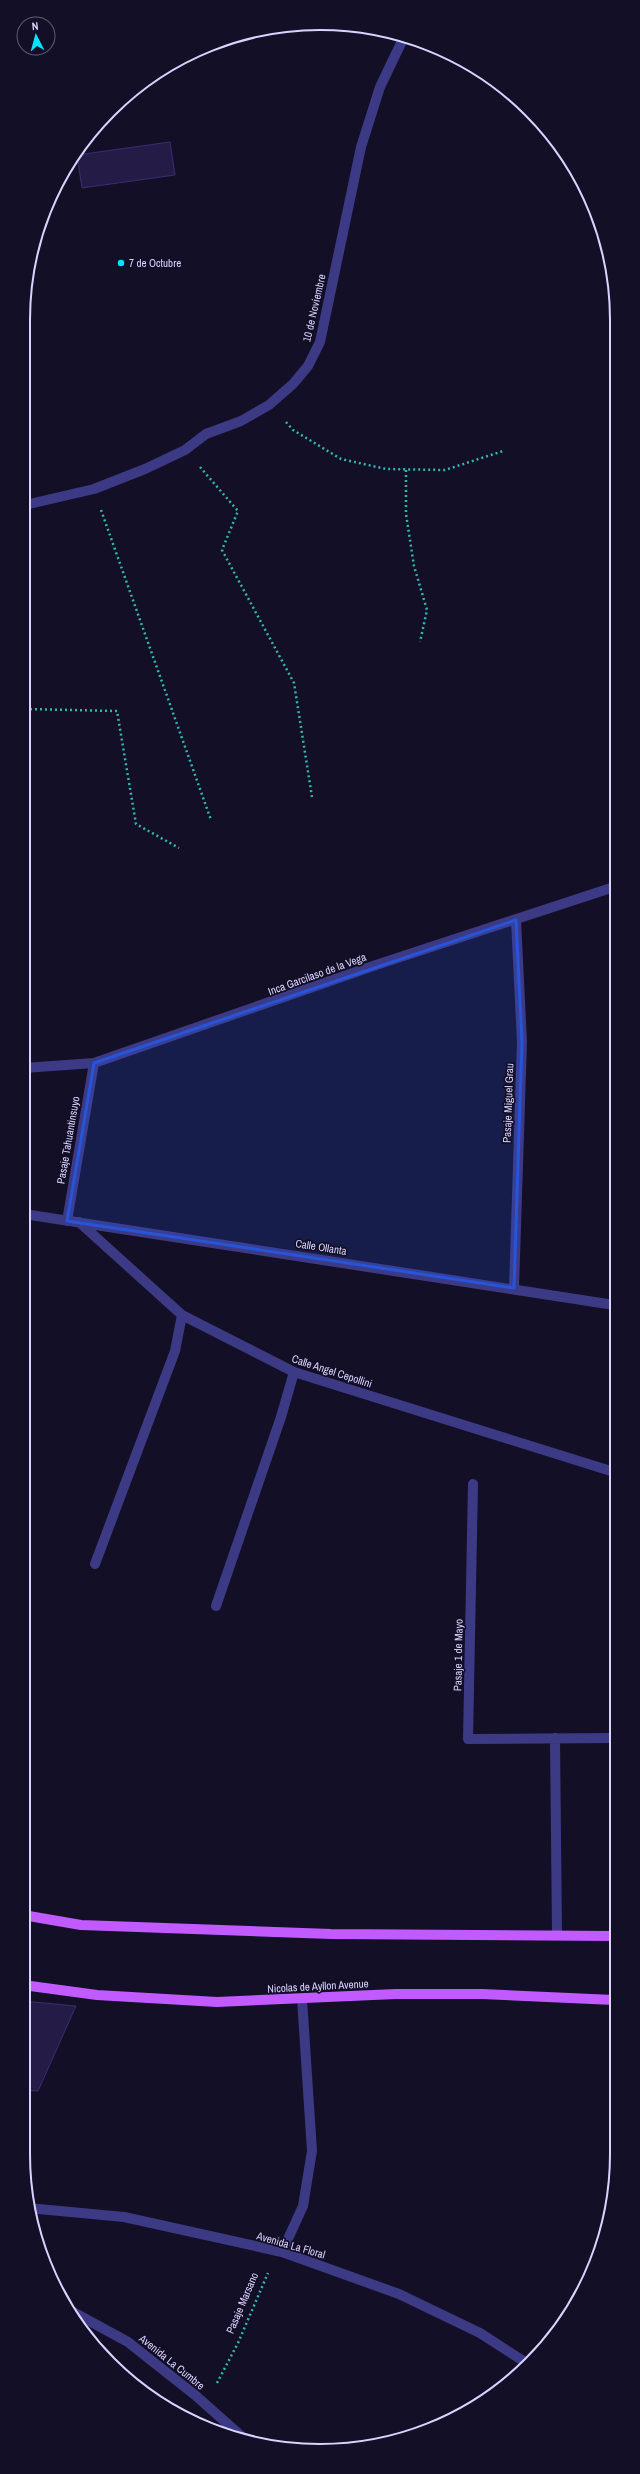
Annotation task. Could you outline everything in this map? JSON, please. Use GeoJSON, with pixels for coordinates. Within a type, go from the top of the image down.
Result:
{"type":"FeatureCollection","features":[{"type":"Feature","properties":{"kind":"main road"},"geometry":{"type":"LineString","coordinates":[[30,1916],[81,1925],[330,1934],[557,1934],[610,1936]]}},
{"type":"Feature","properties":{"kind":"main road","name":"Nicolas de Ayllon Avenue"},"geometry":{"type":"LineString","coordinates":[[30,1986],[97,1995],[217,2002],[396,1994],[482,1994],[610,2000]]}},
{"type":"Feature","properties":{"kind":"street","name":"10 de Noviembre"},"geometry":{"type":"LineString","coordinates":[[30,503],[94,489],[185,450],[206,434],[241,421],[269,404],[293,384],[308,366],[320,342],[361,147],[380,87],[402,42]]}},
{"type":"Feature","properties":{"kind":"street","name":"Inca Garcilaso de la Vega"},"geometry":{"type":"LineString","coordinates":[[30,1068],[94,1063],[376,965],[516,920],[538,910],[610,888]]}},
{"type":"Feature","properties":{"kind":"street","name":"Pasaje Miguel Grau"},"geometry":{"type":"LineString","coordinates":[[514,1288],[522,1042],[516,920]]}},
{"type":"Feature","properties":{"kind":"street","name":"Pasaje Tahuantinsuyo"},"geometry":{"type":"LineString","coordinates":[[66,1220],[94,1063]]}},
{"type":"Feature","properties":{"kind":"street","name":"Calle Ollanta"},"geometry":{"type":"LineString","coordinates":[[30,1215],[514,1288],[610,1304]]}},
{"type":"Feature","properties":{"kind":"street","name":"Calle Angel Cepollini"},"geometry":{"type":"LineString","coordinates":[[79,1222],[182,1315],[294,1372],[610,1471]]}},
{"type":"Feature","properties":{"kind":"street"},"geometry":{"type":"LineString","coordinates":[[95,1564],[174,1351],[182,1315]]}},
{"type":"Feature","properties":{"kind":"street"},"geometry":{"type":"LineString","coordinates":[[216,1606],[281,1417],[294,1372]]}},
{"type":"Feature","properties":{"kind":"street","name":"Pasaje 1 de Mayo"},"geometry":{"type":"LineString","coordinates":[[473,1484],[468,1739],[610,1738]]}},
{"type":"Feature","properties":{"kind":"street"},"geometry":{"type":"LineString","coordinates":[[556,1738],[557,1934]]}},
{"type":"Feature","properties":{"kind":"street"},"geometry":{"type":"LineString","coordinates":[[282,2252],[303,2206],[312,2151],[302,1999]]}},
{"type":"Feature","properties":{"kind":"street","name":"Avenida La Floral"},"geometry":{"type":"LineString","coordinates":[[36,2209],[124,2218],[282,2252],[399,2294],[480,2333],[523,2361]]}},
{"type":"Feature","properties":{"kind":"street","name":"Avenida La Cumbre"},"geometry":{"type":"LineString","coordinates":[[79,2315],[128,2342],[206,2405],[236,2432]]}},
{"type":"Feature","properties":{"kind":"path"},"geometry":{"type":"LineString","coordinates":[[269,404],[294,430],[341,459],[386,469],[445,470],[504,451]]}},
{"type":"Feature","properties":{"kind":"path"},"geometry":{"type":"LineString","coordinates":[[185,450],[238,511],[222,550],[294,683],[312,797]]}},
{"type":"Feature","properties":{"kind":"path"},"geometry":{"type":"LineString","coordinates":[[406,470],[406,514],[414,566],[427,610],[420,642]]}},
{"type":"Feature","properties":{"kind":"path"},"geometry":{"type":"LineString","coordinates":[[94,489],[211,820]]}},
{"type":"Feature","properties":{"kind":"path"},"geometry":{"type":"LineString","coordinates":[[30,709],[117,710],[136,824],[179,848]]}},
{"type":"Feature","properties":{"kind":"path","name":"Pasaje Marsano"},"geometry":{"type":"LineString","coordinates":[[206,2405],[238,2343],[265,2277],[282,2252]]}},
{"type":"Feature","properties":{"kind":"highlighted area"},"geometry":{"type":"Polygon","coordinates":[[[516,920],[522,1042],[514,1288],[67,1221],[94,1063],[516,920]]]}},
{"type":"Feature","properties":{"kind":"building"},"geometry":{"type":"Polygon","coordinates":[[[170,142],[175,175],[82,188],[78,161],[82,154],[170,142]]]}},
{"type":"Feature","properties":{"kind":"building"},"geometry":{"type":"Polygon","coordinates":[[[30,2002],[76,2006],[38,2091],[30,2090],[30,2002]]]}},
{"type":"Feature","properties":{"kind":"place","name":"7 de Octubre"},"geometry":{"type":"Point","coordinates":[121,263]}}]}
